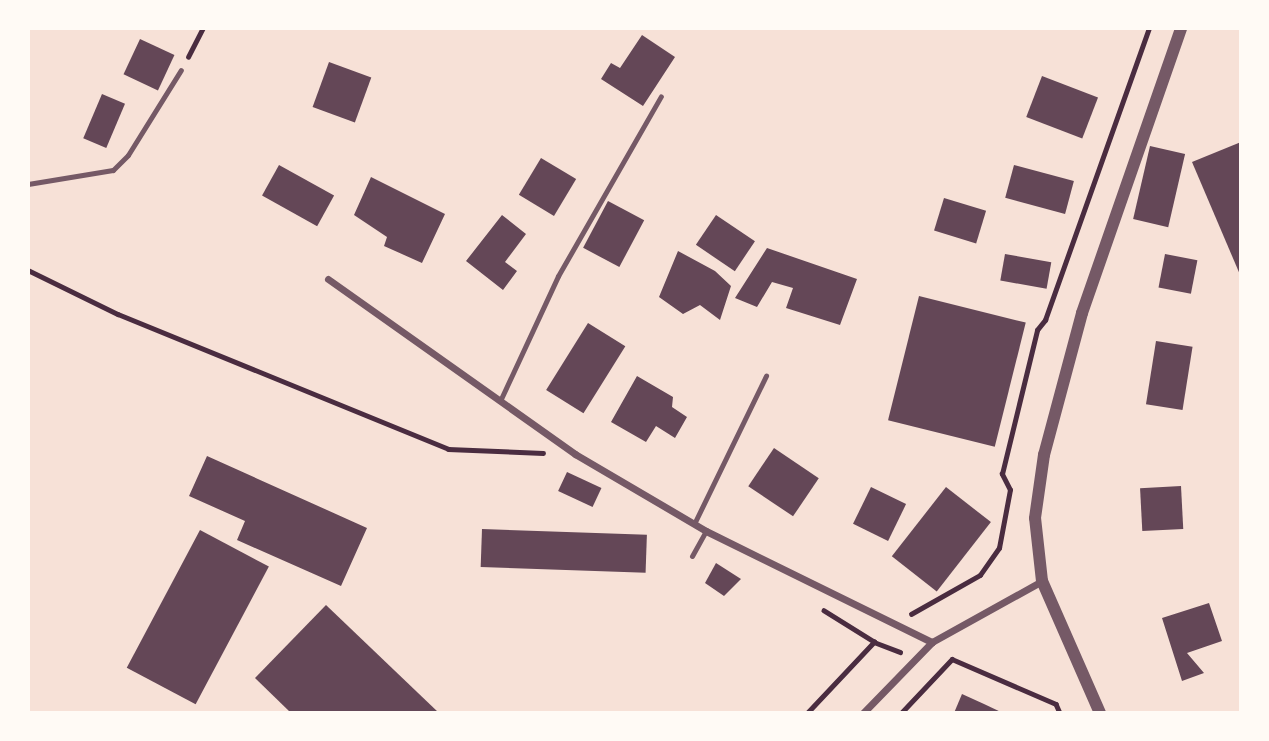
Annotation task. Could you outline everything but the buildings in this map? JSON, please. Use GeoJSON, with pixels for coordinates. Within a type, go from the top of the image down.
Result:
{"type":"FeatureCollection","features":[{"type":"Feature","properties":{"kind":"street"},"geometry":{"type":"LineString","coordinates":[[1100,713],[1042,581],[1035,518],[1044,455],[1082,313],[1181,28]]}},
{"type":"Feature","properties":{"kind":"street"},"geometry":{"type":"LineString","coordinates":[[328,279],[575,454],[706,531],[932,642]]}},
{"type":"Feature","properties":{"kind":"street"},"geometry":{"type":"LineString","coordinates":[[863,713],[932,642],[1042,581]]}},
{"type":"Feature","properties":{"kind":"lane"},"geometry":{"type":"LineString","coordinates":[[28,184],[113,170],[128,155],[181,70]]}},
{"type":"Feature","properties":{"kind":"lane"},"geometry":{"type":"LineString","coordinates":[[500,401],[558,276],[661,96]]}},
{"type":"Feature","properties":{"kind":"lane"},"geometry":{"type":"LineString","coordinates":[[694,524],[766,376]]}},
{"type":"Feature","properties":{"kind":"lane"},"geometry":{"type":"LineString","coordinates":[[692,556],[706,531]]}},
{"type":"Feature","properties":{"kind":"path"},"geometry":{"type":"LineString","coordinates":[[181,70],[203,28]]}},
{"type":"Feature","properties":{"kind":"path"},"geometry":{"type":"LineString","coordinates":[[807,713],[874,642],[896,625],[980,575],[999,548],[1010,490],[1002,474],[1037,330],[1045,320],[1149,28]]}},
{"type":"Feature","properties":{"kind":"path"},"geometry":{"type":"LineString","coordinates":[[28,270],[118,314],[448,449],[575,454]]}},
{"type":"Feature","properties":{"kind":"path"},"geometry":{"type":"LineString","coordinates":[[816,606],[874,642]]}},
{"type":"Feature","properties":{"kind":"path"},"geometry":{"type":"LineString","coordinates":[[901,713],[952,659],[1056,704],[1060,713]]}}]}
